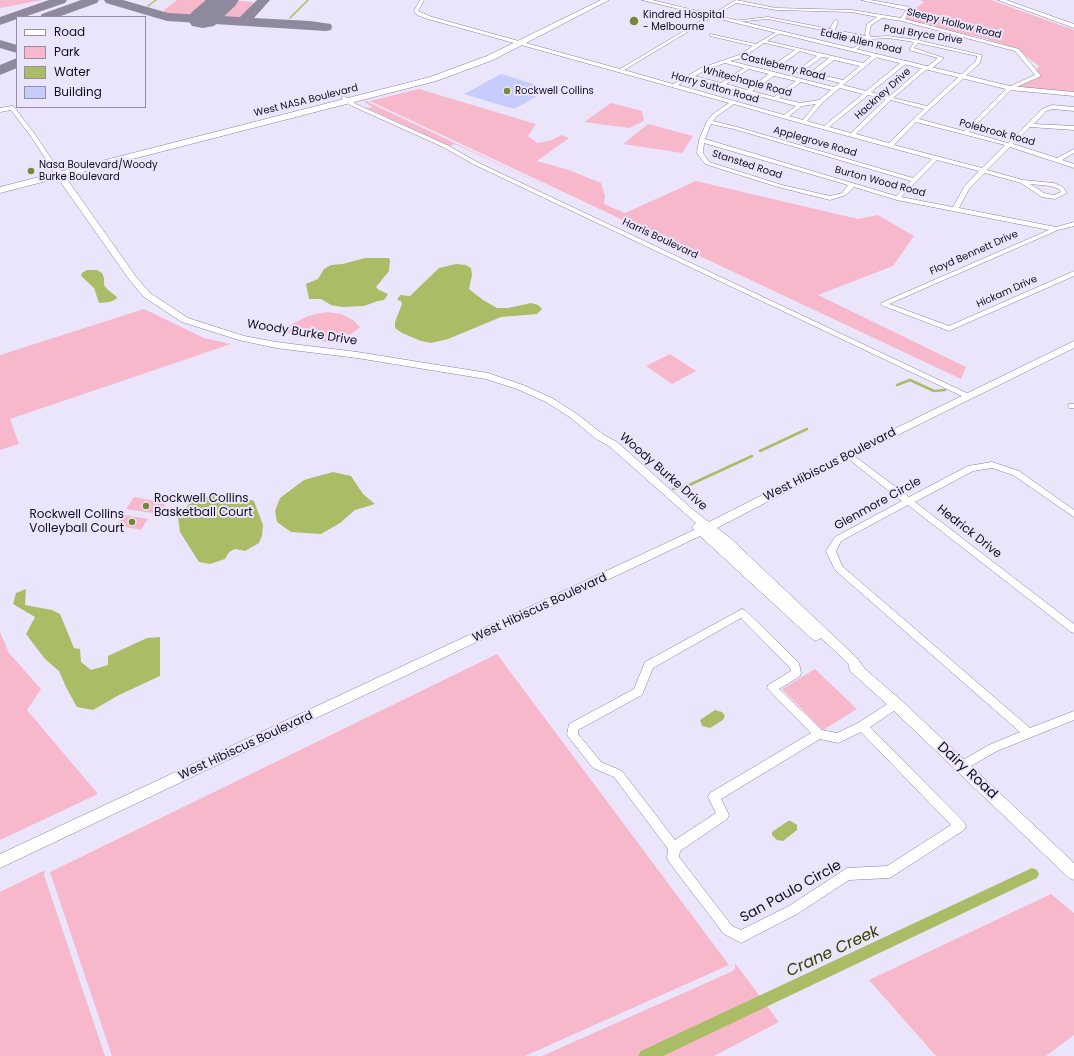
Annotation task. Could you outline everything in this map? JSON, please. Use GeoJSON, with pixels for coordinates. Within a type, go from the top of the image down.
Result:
{"type":"FeatureCollection","features":[{"type":"Feature","properties":{"kind":"main road","name":"West NASA Boulevard"},"geometry":{"type":"LineString","coordinates":[[0,184],[58,172],[443,75],[490,58],[516,42],[594,0]]}},
{"type":"Feature","properties":{"kind":"main road","name":"West NASA Boulevard"},"geometry":{"type":"LineString","coordinates":[[516,42],[606,0]]}},
{"type":"Feature","properties":{"kind":"main road","name":"West NASA Boulevard"},"geometry":{"type":"LineString","coordinates":[[0,190],[58,172]]}},
{"type":"Feature","properties":{"kind":"street","name":"Harry Sutton Road"},"geometry":{"type":"LineString","coordinates":[[422,0],[416,10],[419,14],[784,117],[937,157],[1023,182],[1052,184],[1061,188],[1064,193],[1054,197],[1042,195],[1023,182]]}},
{"type":"Feature","properties":{"kind":"street","name":"Eddie Allen Road"},"geometry":{"type":"LineString","coordinates":[[645,0],[1010,88],[1074,94]]}},
{"type":"Feature","properties":{"kind":"street"},"geometry":{"type":"LineString","coordinates":[[863,0],[908,8],[902,20]]}},
{"type":"Feature","properties":{"kind":"street"},"geometry":{"type":"LineString","coordinates":[[1001,0],[1074,26]]}},
{"type":"Feature","properties":{"kind":"street"},"geometry":{"type":"LineString","coordinates":[[620,71],[738,1]]}},
{"type":"Feature","properties":{"kind":"street","name":"Sleepy Hollow Road"},"geometry":{"type":"LineString","coordinates":[[738,1],[776,8],[852,11],[881,16],[983,40],[1017,50],[1038,76],[1010,88],[965,133]]}},
{"type":"Feature","properties":{"kind":"street"},"geometry":{"type":"LineString","coordinates":[[854,50],[870,38],[866,34],[869,24],[881,16]]}},
{"type":"Feature","properties":{"kind":"street","name":"Paul Bryce Drive"},"geometry":{"type":"LineString","coordinates":[[735,21],[768,18],[870,38],[888,37],[980,55],[978,62],[914,120],[890,145]]}},
{"type":"Feature","properties":{"kind":"street"},"geometry":{"type":"LineString","coordinates":[[832,30],[836,20]]}},
{"type":"Feature","properties":{"kind":"street"},"geometry":{"type":"LineString","coordinates":[[673,86],[703,69],[741,56],[765,42],[778,32]]}},
{"type":"Feature","properties":{"kind":"street"},"geometry":{"type":"LineString","coordinates":[[712,35],[757,46]]}},
{"type":"Feature","properties":{"kind":"street"},"geometry":{"type":"LineString","coordinates":[[978,44],[983,40]]}},
{"type":"Feature","properties":{"kind":"street"},"geometry":{"type":"LineString","coordinates":[[765,42],[864,65]]}},
{"type":"Feature","properties":{"kind":"street","name":"Hackney Drive"},"geometry":{"type":"LineString","coordinates":[[852,135],[889,99],[942,58],[910,49],[917,42]]}},
{"type":"Feature","properties":{"kind":"street"},"geometry":{"type":"LineString","coordinates":[[967,52],[972,48]]}},
{"type":"Feature","properties":{"kind":"street"},"geometry":{"type":"LineString","coordinates":[[777,65],[800,50]]}},
{"type":"Feature","properties":{"kind":"street"},"geometry":{"type":"LineString","coordinates":[[800,71],[821,55]]}},
{"type":"Feature","properties":{"kind":"street"},"geometry":{"type":"LineString","coordinates":[[804,122],[821,101],[876,55]]}},
{"type":"Feature","properties":{"kind":"street"},"geometry":{"type":"LineString","coordinates":[[741,56],[812,74],[839,86],[867,94],[928,108]]}},
{"type":"Feature","properties":{"kind":"street"},"geometry":{"type":"LineString","coordinates":[[812,74],[833,58]]}},
{"type":"Feature","properties":{"kind":"street","name":"Castleberry Road"},"geometry":{"type":"LineString","coordinates":[[726,62],[800,81],[839,86]]}},
{"type":"Feature","properties":{"kind":"street"},"geometry":{"type":"LineString","coordinates":[[825,128],[906,62]]}},
{"type":"Feature","properties":{"kind":"street"},"geometry":{"type":"LineString","coordinates":[[722,84],[748,68]]}},
{"type":"Feature","properties":{"kind":"street"},"geometry":{"type":"LineString","coordinates":[[749,91],[773,74]]}},
{"type":"Feature","properties":{"kind":"street","name":"Whitechaple Road"},"geometry":{"type":"LineString","coordinates":[[689,76],[800,105]]}},
{"type":"Feature","properties":{"kind":"street"},"geometry":{"type":"LineString","coordinates":[[775,98],[800,81]]}},
{"type":"Feature","properties":{"kind":"street","name":"Harris Boulevard"},"geometry":{"type":"LineString","coordinates":[[346,100],[969,396]]}},
{"type":"Feature","properties":{"kind":"street"},"geometry":{"type":"LineString","coordinates":[[784,117],[800,105],[821,101]]}},
{"type":"Feature","properties":{"kind":"street","name":"Stansted Road"},"geometry":{"type":"LineString","coordinates":[[733,102],[715,115],[709,122],[702,140],[700,153],[707,163],[780,186],[830,198],[844,194],[852,185]]}},
{"type":"Feature","properties":{"kind":"street"},"geometry":{"type":"LineString","coordinates":[[956,208],[966,188],[985,171],[1044,110],[1052,107],[1074,109]]}},
{"type":"Feature","properties":{"kind":"street"},"geometry":{"type":"LineString","coordinates":[[0,110],[12,108],[58,172]]}},
{"type":"Feature","properties":{"kind":"street","name":"Polebrook Road"},"geometry":{"type":"LineString","coordinates":[[914,120],[1010,145],[1074,166]]}},
{"type":"Feature","properties":{"kind":"street","name":"Applegrove Road"},"geometry":{"type":"LineString","coordinates":[[709,122],[735,128],[915,180]]}},
{"type":"Feature","properties":{"kind":"street"},"geometry":{"type":"LineString","coordinates":[[1030,125],[1074,128]]}},
{"type":"Feature","properties":{"kind":"street","name":"Burton Wood Road"},"geometry":{"type":"LineString","coordinates":[[702,140],[897,198],[930,205],[956,208],[1056,229]]}},
{"type":"Feature","properties":{"kind":"street"},"geometry":{"type":"LineString","coordinates":[[1058,160],[1074,151]]}},
{"type":"Feature","properties":{"kind":"street"},"geometry":{"type":"LineString","coordinates":[[897,198],[937,157]]}},
{"type":"Feature","properties":{"kind":"street","name":"Woody Burke Drive"},"geometry":{"type":"LineString","coordinates":[[58,172],[134,280],[147,295],[185,320],[242,338],[276,345],[357,355],[488,376],[520,387],[549,400],[574,416],[600,437],[610,450],[668,504],[705,529]]}},
{"type":"Feature","properties":{"kind":"street","name":"Floyd Bennett Drive"},"geometry":{"type":"LineString","coordinates":[[949,329],[883,304],[1056,229],[1074,224]]}},
{"type":"Feature","properties":{"kind":"street","name":"Hickam Drive"},"geometry":{"type":"LineString","coordinates":[[949,329],[1074,273]]}},
{"type":"Feature","properties":{"kind":"street","name":"West Hibiscus Boulevard"},"geometry":{"type":"LineString","coordinates":[[0,861],[705,529],[849,455],[1074,344]]}},
{"type":"Feature","properties":{"kind":"street","name":"Hedrick Drive"},"geometry":{"type":"LineString","coordinates":[[849,455],[1074,629]]}},
{"type":"Feature","properties":{"kind":"street","name":"Glenmore Circle"},"geometry":{"type":"LineString","coordinates":[[1029,734],[838,568],[831,551],[838,539],[971,468],[992,465],[1016,473],[1074,514]]}},
{"type":"Feature","properties":{"kind":"street","name":"Dairy Road"},"geometry":{"type":"LineString","coordinates":[[705,529],[796,618],[844,660],[859,670],[1074,873]]}},
{"type":"Feature","properties":{"kind":"street","name":"San Paulo Circle"},"geometry":{"type":"LineString","coordinates":[[818,734],[772,688],[796,672],[795,666],[742,613],[650,665],[638,692],[573,726],[572,735],[597,766],[618,774],[674,848],[673,858],[728,930],[741,937],[793,910],[847,874],[889,872],[960,826],[862,726]]}},
{"type":"Feature","properties":{"kind":"street"},"geometry":{"type":"LineString","coordinates":[[674,848],[723,815],[714,797],[818,734],[838,738],[862,726],[896,704]]}},
{"type":"Feature","properties":{"kind":"street"},"geometry":{"type":"LineString","coordinates":[[962,766],[993,748],[1074,715]]}},
{"type":"Feature","properties":{"kind":"green space"},"geometry":{"type":"Polygon","coordinates":[[[0,0],[42,0],[0,8],[0,0]]]}},
{"type":"Feature","properties":{"kind":"green space"},"geometry":{"type":"Polygon","coordinates":[[[177,0],[216,0],[196,16],[175,16],[164,12],[164,10],[177,0]]]}},
{"type":"Feature","properties":{"kind":"green space"},"geometry":{"type":"Polygon","coordinates":[[[231,0],[253,2],[252,7],[245,16],[241,18],[223,18],[217,16],[216,14],[231,0]]]}},
{"type":"Feature","properties":{"kind":"green space"},"geometry":{"type":"Polygon","coordinates":[[[920,0],[991,0],[1074,30],[1074,92],[1016,87],[1040,77],[1036,70],[1039,66],[1015,48],[983,38],[905,20],[908,14],[924,2],[920,0]]]}},
{"type":"Feature","properties":{"kind":"green space"},"geometry":{"type":"Polygon","coordinates":[[[419,89],[536,124],[528,136],[537,143],[549,141],[562,135],[569,138],[537,161],[569,170],[601,183],[605,196],[604,204],[625,213],[696,181],[858,219],[878,215],[914,236],[893,266],[818,295],[966,367],[961,379],[370,101],[419,89]]]}},
{"type":"Feature","properties":{"kind":"green space"},"geometry":{"type":"Polygon","coordinates":[[[368,101],[567,196],[455,144],[450,146],[367,108],[373,107],[364,102],[368,101]]]}},
{"type":"Feature","properties":{"kind":"green space"},"geometry":{"type":"Polygon","coordinates":[[[611,103],[642,111],[644,121],[629,128],[584,122],[611,103]]]}},
{"type":"Feature","properties":{"kind":"green space"},"geometry":{"type":"Polygon","coordinates":[[[648,124],[693,136],[682,153],[623,144],[648,124]]]}},
{"type":"Feature","properties":{"kind":"green space"},"geometry":{"type":"Polygon","coordinates":[[[144,309],[204,338],[231,344],[10,419],[19,444],[0,450],[0,355],[144,309]]]}},
{"type":"Feature","properties":{"kind":"green space"},"geometry":{"type":"Polygon","coordinates":[[[327,312],[341,314],[353,320],[360,327],[350,335],[342,333],[333,343],[297,337],[284,331],[292,324],[308,316],[327,312]]]}},
{"type":"Feature","properties":{"kind":"green space"},"geometry":{"type":"Polygon","coordinates":[[[670,354],[696,371],[672,384],[646,366],[670,354]]]}},
{"type":"Feature","properties":{"kind":"green space","name":"Rockwell Collins Basketball Court"},"geometry":{"type":"Polygon","coordinates":[[[134,497],[166,503],[158,514],[126,509],[134,497]]]}},
{"type":"Feature","properties":{"kind":"green space","name":"Rockwell Collins Volleyball Court"},"geometry":{"type":"Polygon","coordinates":[[[124,515],[148,519],[141,530],[116,525],[124,515]]]}},
{"type":"Feature","properties":{"kind":"green space"},"geometry":{"type":"Polygon","coordinates":[[[0,632],[9,653],[41,689],[27,710],[98,794],[0,840],[0,632]]]}},
{"type":"Feature","properties":{"kind":"green space"},"geometry":{"type":"Polygon","coordinates":[[[497,654],[729,965],[525,1056],[112,1056],[50,872],[497,654]]]}},
{"type":"Feature","properties":{"kind":"green space"},"geometry":{"type":"Polygon","coordinates":[[[815,669],[857,709],[823,730],[782,689],[815,669]]]}},
{"type":"Feature","properties":{"kind":"green space"},"geometry":{"type":"Polygon","coordinates":[[[45,870],[44,875],[105,1056],[0,1056],[0,892],[45,870]]]}},
{"type":"Feature","properties":{"kind":"green space"},"geometry":{"type":"Polygon","coordinates":[[[1051,894],[1074,913],[1074,1035],[1046,1056],[936,1056],[869,980],[1051,894]]]}},
{"type":"Feature","properties":{"kind":"green space"},"geometry":{"type":"Polygon","coordinates":[[[735,963],[779,1022],[714,1056],[542,1056],[733,971],[735,968],[735,963]]]}},
{"type":"Feature","properties":{"kind":"water"},"geometry":{"type":"Polygon","coordinates":[[[365,258],[389,258],[390,260],[389,271],[376,287],[388,294],[384,300],[364,306],[342,307],[331,305],[321,299],[309,299],[306,284],[318,279],[324,269],[331,265],[343,264],[365,258]]]}},
{"type":"Feature","properties":{"kind":"water"},"geometry":{"type":"Polygon","coordinates":[[[456,264],[466,265],[471,268],[472,275],[469,289],[483,300],[497,308],[508,308],[531,303],[538,305],[542,309],[537,314],[501,317],[448,339],[431,343],[421,341],[402,333],[395,328],[395,322],[402,304],[401,301],[397,300],[400,295],[410,296],[439,268],[456,264]]]}},
{"type":"Feature","properties":{"kind":"water"},"geometry":{"type":"Polygon","coordinates":[[[87,270],[97,270],[102,273],[104,285],[117,297],[116,299],[110,302],[99,303],[94,288],[81,276],[82,273],[87,270]]]}},
{"type":"Feature","properties":{"kind":"water"},"geometry":{"type":"Polygon","coordinates":[[[333,472],[351,476],[363,494],[375,504],[355,510],[340,523],[321,534],[291,532],[277,522],[275,511],[280,498],[304,480],[333,472]]]}},
{"type":"Feature","properties":{"kind":"water"},"geometry":{"type":"Polygon","coordinates":[[[226,495],[241,496],[254,501],[263,525],[262,536],[259,543],[245,551],[235,549],[229,552],[225,559],[210,564],[199,562],[180,532],[178,517],[189,504],[204,497],[226,495]]]}},
{"type":"Feature","properties":{"kind":"water"},"geometry":{"type":"Polygon","coordinates":[[[26,589],[25,605],[52,610],[60,614],[74,648],[80,649],[81,662],[91,670],[108,665],[108,656],[147,638],[160,637],[160,676],[119,695],[93,710],[77,707],[59,671],[45,659],[26,634],[35,617],[13,604],[16,593],[26,589]]]}},
{"type":"Feature","properties":{"kind":"water"},"geometry":{"type":"Polygon","coordinates":[[[715,710],[722,712],[725,716],[723,720],[710,728],[702,726],[700,720],[715,710]]]}},
{"type":"Feature","properties":{"kind":"water"},"geometry":{"type":"Polygon","coordinates":[[[788,821],[791,821],[797,825],[797,830],[783,841],[777,840],[772,835],[772,832],[788,821]]]}},
{"type":"Feature","properties":{"kind":"building","name":"Rockwell Collins"},"geometry":{"type":"Polygon","coordinates":[[[501,74],[550,89],[514,109],[464,94],[501,74]]]}},
{"type":"Feature","properties":{"kind":"waterway"},"geometry":{"type":"LineString","coordinates":[[148,6],[156,0]]}},
{"type":"Feature","properties":{"kind":"waterway"},"geometry":{"type":"LineString","coordinates":[[290,18],[308,0]]}},
{"type":"Feature","properties":{"kind":"waterway"},"geometry":{"type":"LineString","coordinates":[[897,385],[910,380],[934,391],[945,390]]}},
{"type":"Feature","properties":{"kind":"waterway"},"geometry":{"type":"LineString","coordinates":[[760,451],[807,429]]}},
{"type":"Feature","properties":{"kind":"waterway"},"geometry":{"type":"LineString","coordinates":[[673,489],[687,486],[752,456]]}},
{"type":"Feature","properties":{"kind":"waterway","name":"Crane Creek"},"geometry":{"type":"LineString","coordinates":[[646,1056],[1032,874]]}},
{"type":"Feature","properties":{"kind":"taxiway"},"geometry":{"type":"LineString","coordinates":[[0,21],[61,0]]}},
{"type":"Feature","properties":{"kind":"taxiway"},"geometry":{"type":"LineString","coordinates":[[49,16],[93,0]]}},
{"type":"Feature","properties":{"kind":"taxiway"},"geometry":{"type":"LineString","coordinates":[[110,0],[167,17],[326,27]]}},
{"type":"Feature","properties":{"kind":"taxiway"},"geometry":{"type":"LineString","coordinates":[[244,21],[264,0]]}},
{"type":"Feature","properties":{"kind":"taxiway"},"geometry":{"type":"LineString","coordinates":[[0,44],[16,49]]}},
{"type":"Feature","properties":{"kind":"taxiway"},"geometry":{"type":"LineString","coordinates":[[0,71],[16,63]]}},
{"type":"Feature","properties":{"kind":"runway"},"geometry":{"type":"LineString","coordinates":[[203,19],[224,0]]}},
{"type":"Feature","properties":{"kind":"place","name":"Kindred Hospital - Melbourne"},"geometry":{"type":"Point","coordinates":[634,21]}},
{"type":"Feature","properties":{"kind":"place","name":"Rockwell Collins"},"geometry":{"type":"Point","coordinates":[507,91]}},
{"type":"Feature","properties":{"kind":"place","name":"Nasa Boulevard/Woody Burke Boulevard"},"geometry":{"type":"Point","coordinates":[31,171]}},
{"type":"Feature","properties":{"kind":"place","name":"Rockwell Collins Basketball Court"},"geometry":{"type":"Point","coordinates":[146,506]}},
{"type":"Feature","properties":{"kind":"place","name":"Rockwell Collins Volleyball Court"},"geometry":{"type":"Point","coordinates":[132,522]}}]}
